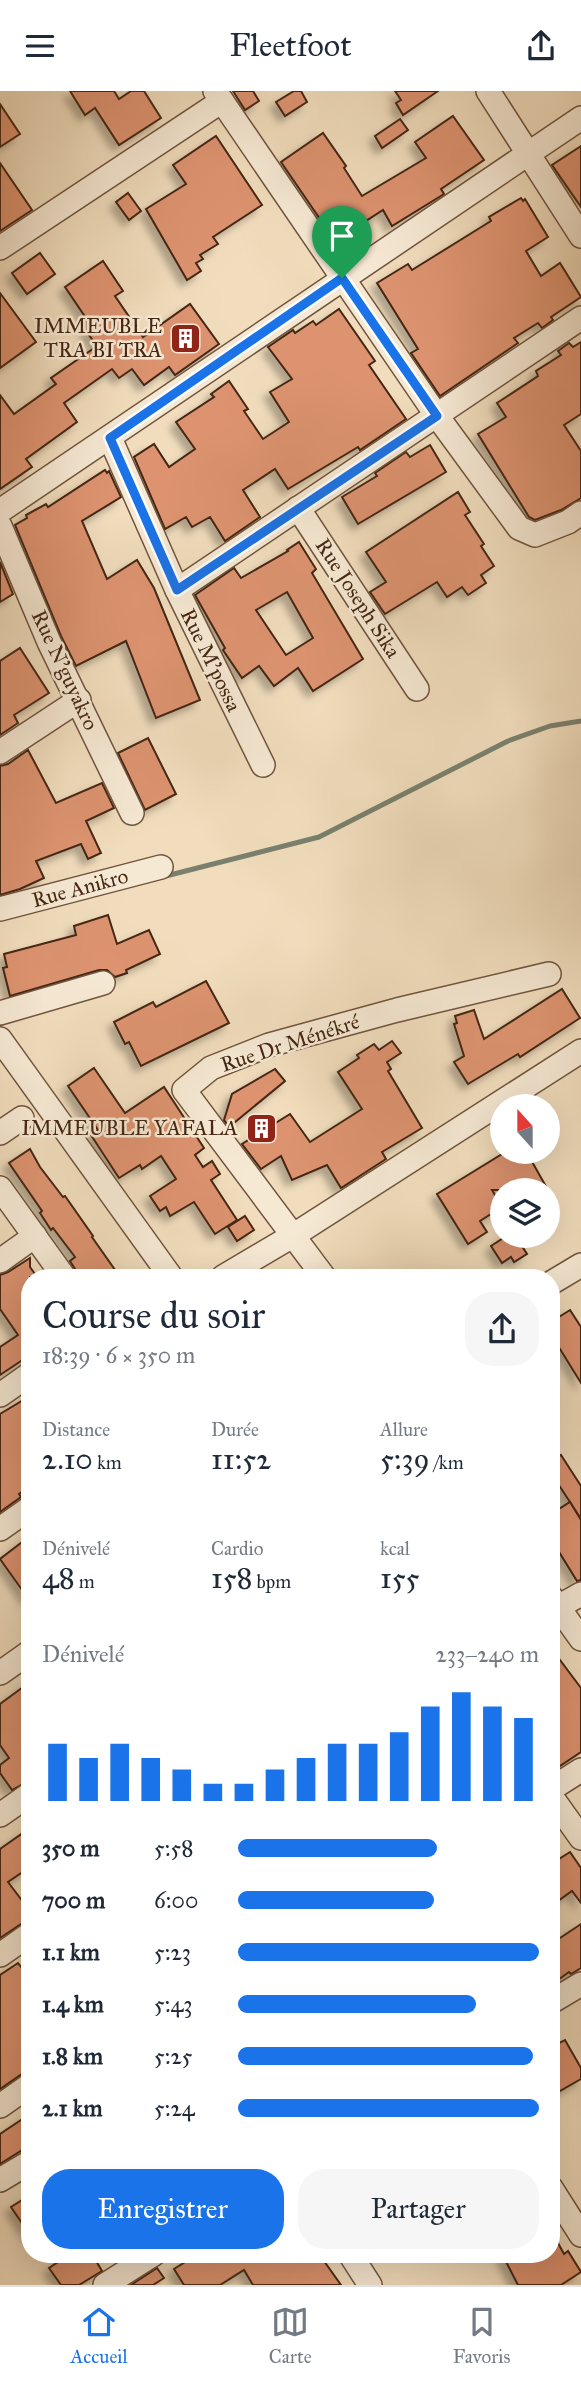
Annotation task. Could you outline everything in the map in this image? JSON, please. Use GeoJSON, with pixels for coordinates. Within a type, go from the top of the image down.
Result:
{"type":"FeatureCollection","features":[{"type":"Feature","properties":{"kind":"street"},"geometry":{"type":"LineString","coordinates":[[488,91],[581,236]]}},
{"type":"Feature","properties":{"kind":"street"},"geometry":{"type":"LineString","coordinates":[[0,248],[219,96],[437,416],[519,528],[536,534],[568,522],[581,513]]}},
{"type":"Feature","properties":{"kind":"street"},"geometry":{"type":"LineString","coordinates":[[0,511],[581,118]]}},
{"type":"Feature","properties":{"kind":"street"},"geometry":{"type":"LineString","coordinates":[[177,590],[581,318]]}},
{"type":"Feature","properties":{"kind":"street","name":"Rue M'possa"},"geometry":{"type":"LineString","coordinates":[[110,438],[177,590],[263,765]]}},
{"type":"Feature","properties":{"kind":"street","name":"Rue Joseph Sika"},"geometry":{"type":"LineString","coordinates":[[298,508],[417,688]]}},
{"type":"Feature","properties":{"kind":"street","name":"Rue N'guyakro"},"geometry":{"type":"LineString","coordinates":[[0,526],[49,642],[132,813]]}},
{"type":"Feature","properties":{"kind":"street"},"geometry":{"type":"LineString","coordinates":[[0,752],[79,700]]}},
{"type":"Feature","properties":{"kind":"street","name":"Rue Anikro"},"geometry":{"type":"LineString","coordinates":[[0,909],[160,867]]}},
{"type":"Feature","properties":{"kind":"street","name":"Rue Dr Ménékré"},"geometry":{"type":"LineString","coordinates":[[318,1269],[184,1090],[211,1068],[269,1045],[397,1010],[549,974]]}},
{"type":"Feature","properties":{"kind":"street"},"geometry":{"type":"LineString","coordinates":[[0,1013],[103,983]]}},
{"type":"Feature","properties":{"kind":"street"},"geometry":{"type":"LineString","coordinates":[[0,1039],[165,1269]]}},
{"type":"Feature","properties":{"kind":"street"},"geometry":{"type":"LineString","coordinates":[[237,1269],[581,1052]]}},
{"type":"Feature","properties":{"kind":"street"},"geometry":{"type":"LineString","coordinates":[[0,1133],[22,1118]]}},
{"type":"Feature","properties":{"kind":"street"},"geometry":{"type":"LineString","coordinates":[[0,1188],[58,1269]]}},
{"type":"Feature","properties":{"kind":"street"},"geometry":{"type":"LineString","coordinates":[[0,1261],[35,1236]]}},
{"type":"Feature","properties":{"kind":"street"},"geometry":{"type":"LineString","coordinates":[[560,1279],[580,1269]]}},
{"type":"Feature","properties":{"kind":"street"},"geometry":{"type":"LineString","coordinates":[[0,1395],[21,1380]]}},
{"type":"Feature","properties":{"kind":"street"},"geometry":{"type":"LineString","coordinates":[[0,1529],[21,1514]]}},
{"type":"Feature","properties":{"kind":"street"},"geometry":{"type":"LineString","coordinates":[[560,1600],[581,1594]]}},
{"type":"Feature","properties":{"kind":"street"},"geometry":{"type":"LineString","coordinates":[[560,1609],[581,1639]]}},
{"type":"Feature","properties":{"kind":"street"},"geometry":{"type":"LineString","coordinates":[[0,1673],[21,1658]]}},
{"type":"Feature","properties":{"kind":"street"},"geometry":{"type":"LineString","coordinates":[[560,1783],[581,1770]]}},
{"type":"Feature","properties":{"kind":"street"},"geometry":{"type":"LineString","coordinates":[[0,1815],[21,1800]]}},
{"type":"Feature","properties":{"kind":"street"},"geometry":{"type":"LineString","coordinates":[[560,1809],[581,1838]]}},
{"type":"Feature","properties":{"kind":"street"},"geometry":{"type":"LineString","coordinates":[[0,1955],[21,1940]]}},
{"type":"Feature","properties":{"kind":"street"},"geometry":{"type":"LineString","coordinates":[[560,1997],[581,1983]]}},
{"type":"Feature","properties":{"kind":"street"},"geometry":{"type":"LineString","coordinates":[[0,2106],[21,2091]]}},
{"type":"Feature","properties":{"kind":"street"},"geometry":{"type":"LineString","coordinates":[[0,2180],[21,2167]]}},
{"type":"Feature","properties":{"kind":"street"},"geometry":{"type":"LineString","coordinates":[[560,2202],[581,2235]]}},
{"type":"Feature","properties":{"kind":"street"},"geometry":{"type":"LineString","coordinates":[[117,2282],[142,2263]]}},
{"type":"Feature","properties":{"kind":"street"},"geometry":{"type":"LineString","coordinates":[[356,2263],[370,2285]]}},
{"type":"Feature","properties":{"kind":"building"},"geometry":{"type":"Polygon","coordinates":[[[70,91],[114,91],[119,99],[131,91],[144,91],[161,118],[119,145],[95,108],[85,115],[70,91]]]}},
{"type":"Feature","properties":{"kind":"building"},"geometry":{"type":"Polygon","coordinates":[[[233,91],[253,91],[259,101],[245,110],[233,91]]]}},
{"type":"Feature","properties":{"kind":"building"},"geometry":{"type":"Polygon","coordinates":[[[294,91],[301,91],[307,102],[285,116],[276,102],[294,91]]]}},
{"type":"Feature","properties":{"kind":"building"},"geometry":{"type":"Polygon","coordinates":[[[395,91],[438,91],[403,115],[396,103],[401,100],[395,91]]]}},
{"type":"Feature","properties":{"kind":"building"},"geometry":{"type":"Polygon","coordinates":[[[0,104],[20,134],[0,147],[0,104]]]}},
{"type":"Feature","properties":{"kind":"building"},"geometry":{"type":"Polygon","coordinates":[[[453,116],[484,160],[441,189],[444,194],[392,226],[383,210],[335,241],[281,162],[323,133],[346,166],[344,168],[362,196],[426,158],[415,142],[453,116]]]}},
{"type":"Feature","properties":{"kind":"building"},"geometry":{"type":"Polygon","coordinates":[[[400,119],[408,130],[382,148],[375,136],[400,119]]]}},
{"type":"Feature","properties":{"kind":"building"},"geometry":{"type":"Polygon","coordinates":[[[216,136],[262,205],[213,237],[218,244],[200,255],[203,259],[196,263],[201,271],[187,280],[146,209],[186,184],[173,165],[216,136]]]}},
{"type":"Feature","properties":{"kind":"building"},"geometry":{"type":"Polygon","coordinates":[[[581,146],[581,207],[552,165],[581,146]]]}},
{"type":"Feature","properties":{"kind":"building"},"geometry":{"type":"Polygon","coordinates":[[[0,163],[32,210],[0,231],[0,163]]]}},
{"type":"Feature","properties":{"kind":"building"},"geometry":{"type":"Polygon","coordinates":[[[128,193],[141,211],[129,220],[116,202],[128,193]]]}},
{"type":"Feature","properties":{"kind":"building"},"geometry":{"type":"Polygon","coordinates":[[[521,198],[523,201],[525,199],[548,237],[526,251],[541,276],[560,263],[581,297],[551,317],[553,320],[542,328],[538,323],[514,338],[518,343],[440,396],[411,353],[418,349],[377,283],[408,264],[412,270],[491,221],[489,217],[521,198]]]}},
{"type":"Feature","properties":{"kind":"building"},"geometry":{"type":"Polygon","coordinates":[[[40,253],[55,274],[27,294],[12,273],[40,253]]]}},
{"type":"Feature","properties":{"kind":"building"},"geometry":{"type":"Polygon","coordinates":[[[103,261],[123,291],[115,296],[143,337],[190,304],[219,344],[175,375],[169,367],[144,385],[132,369],[119,378],[112,369],[64,403],[77,422],[26,459],[32,467],[0,489],[0,395],[14,414],[56,384],[51,378],[97,346],[86,331],[92,327],[65,287],[103,261]]]}},
{"type":"Feature","properties":{"kind":"building"},"geometry":{"type":"Polygon","coordinates":[[[0,293],[36,342],[0,368],[0,293]]]}},
{"type":"Feature","properties":{"kind":"building"},"geometry":{"type":"Polygon","coordinates":[[[339,309],[375,361],[369,365],[406,419],[360,450],[358,447],[288,489],[275,469],[243,490],[260,517],[225,541],[210,517],[192,527],[186,517],[165,529],[134,457],[154,444],[169,467],[195,449],[176,422],[214,397],[211,394],[229,381],[248,409],[244,411],[263,439],[289,422],[270,392],[292,379],[268,347],[293,330],[295,333],[313,321],[316,325],[339,309]]]}},
{"type":"Feature","properties":{"kind":"building"},"geometry":{"type":"Polygon","coordinates":[[[581,342],[581,414],[564,425],[581,451],[581,498],[561,510],[535,520],[529,517],[478,434],[506,417],[497,403],[538,376],[536,371],[561,355],[558,351],[569,343],[573,347],[581,342]]]}},
{"type":"Feature","properties":{"kind":"building"},"geometry":{"type":"Polygon","coordinates":[[[430,445],[446,472],[358,524],[342,497],[377,476],[375,473],[406,452],[410,457],[430,445]]]}},
{"type":"Feature","properties":{"kind":"building"},"geometry":{"type":"Polygon","coordinates":[[[105,470],[107,473],[109,471],[121,497],[82,521],[107,579],[137,560],[154,588],[200,700],[156,718],[126,641],[76,666],[15,525],[27,518],[26,515],[46,504],[48,507],[105,470]]]}},
{"type":"Feature","properties":{"kind":"building"},"geometry":{"type":"Polygon","coordinates":[[[458,492],[470,512],[465,515],[484,544],[481,546],[494,566],[481,575],[486,583],[468,595],[462,587],[447,597],[437,582],[385,614],[370,592],[386,582],[366,552],[458,492]]]}},
{"type":"Feature","properties":{"kind":"building"},"geometry":{"type":"Polygon","coordinates":[[[299,542],[316,569],[312,573],[363,659],[313,691],[298,668],[274,686],[259,666],[242,678],[223,650],[225,648],[195,595],[234,568],[241,578],[299,542]],[[287,592],[256,610],[286,655],[313,638],[287,592]]]}},
{"type":"Feature","properties":{"kind":"building"},"geometry":{"type":"Polygon","coordinates":[[[0,562],[13,594],[0,602],[0,562]]]}},
{"type":"Feature","properties":{"kind":"building"},"geometry":{"type":"Polygon","coordinates":[[[20,648],[49,693],[14,715],[18,723],[0,735],[0,661],[20,648]]]}},
{"type":"Feature","properties":{"kind":"building"},"geometry":{"type":"Polygon","coordinates":[[[148,738],[176,794],[145,810],[118,753],[148,738]]]}},
{"type":"Feature","properties":{"kind":"building"},"geometry":{"type":"Polygon","coordinates":[[[28,750],[56,803],[102,783],[114,808],[86,821],[101,853],[88,859],[81,844],[36,861],[44,878],[0,895],[0,766],[8,764],[28,750]]]}},
{"type":"Feature","properties":{"kind":"building"},"geometry":{"type":"Polygon","coordinates":[[[108,915],[117,944],[149,930],[160,954],[115,977],[107,970],[99,970],[10,996],[3,968],[7,967],[4,954],[76,935],[74,926],[108,915]]]}},
{"type":"Feature","properties":{"kind":"building"},"geometry":{"type":"Polygon","coordinates":[[[206,981],[229,1023],[141,1066],[129,1042],[125,1044],[114,1022],[153,1002],[156,1007],[206,981]]]}},
{"type":"Feature","properties":{"kind":"building"},"geometry":{"type":"Polygon","coordinates":[[[562,989],[580,1018],[520,1057],[518,1054],[468,1084],[454,1062],[464,1056],[454,1024],[457,1023],[455,1016],[474,1010],[484,1039],[562,989]]]}},
{"type":"Feature","properties":{"kind":"building"},"geometry":{"type":"Polygon","coordinates":[[[392,1041],[401,1053],[387,1062],[391,1069],[388,1071],[422,1128],[382,1152],[386,1159],[341,1188],[327,1165],[292,1180],[281,1156],[261,1169],[242,1144],[290,1114],[310,1142],[362,1109],[338,1072],[374,1044],[379,1050],[392,1041]]]}},
{"type":"Feature","properties":{"kind":"building"},"geometry":{"type":"Polygon","coordinates":[[[94,1068],[125,1113],[164,1087],[204,1148],[195,1155],[203,1167],[212,1161],[220,1174],[211,1180],[237,1220],[215,1234],[194,1202],[170,1216],[166,1207],[160,1211],[150,1196],[176,1179],[161,1156],[142,1169],[140,1165],[119,1178],[91,1135],[98,1130],[68,1086],[94,1068]]]}},
{"type":"Feature","properties":{"kind":"building"},"geometry":{"type":"Polygon","coordinates":[[[275,1069],[285,1081],[229,1127],[224,1120],[232,1094],[275,1069]]]}},
{"type":"Feature","properties":{"kind":"building"},"geometry":{"type":"Polygon","coordinates":[[[30,1149],[40,1167],[63,1197],[65,1196],[114,1269],[75,1269],[70,1261],[75,1257],[53,1228],[51,1230],[40,1213],[42,1211],[9,1163],[30,1149]]]}},
{"type":"Feature","properties":{"kind":"building"},"geometry":{"type":"Polygon","coordinates":[[[490,1161],[490,1164],[533,1164],[541,1178],[490,1178],[490,1215],[480,1221],[487,1232],[468,1244],[437,1194],[490,1161]]]}},
{"type":"Feature","properties":{"kind":"building"},"geometry":{"type":"Polygon","coordinates":[[[245,1216],[254,1230],[237,1241],[228,1227],[245,1216]]]}},
{"type":"Feature","properties":{"kind":"building"},"geometry":{"type":"Polygon","coordinates":[[[492,1248],[523,1248],[527,1254],[514,1262],[511,1257],[502,1263],[492,1248]]]}},
{"type":"Feature","properties":{"kind":"building"},"geometry":{"type":"Polygon","coordinates":[[[30,1258],[31,1269],[21,1269],[21,1361],[0,1375],[0,1347],[18,1335],[0,1309],[0,1275],[30,1258]]]}},
{"type":"Feature","properties":{"kind":"building"},"geometry":{"type":"Polygon","coordinates":[[[570,1310],[581,1327],[581,1383],[560,1349],[560,1316],[570,1310]]]}},
{"type":"Feature","properties":{"kind":"building"},"geometry":{"type":"Polygon","coordinates":[[[21,1401],[21,1497],[0,1512],[0,1414],[21,1401]]]}},
{"type":"Feature","properties":{"kind":"building"},"geometry":{"type":"Polygon","coordinates":[[[560,1456],[581,1486],[581,1519],[560,1487],[560,1456]]]}},
{"type":"Feature","properties":{"kind":"building"},"geometry":{"type":"Polygon","coordinates":[[[570,1502],[581,1520],[581,1580],[577,1581],[560,1554],[560,1508],[570,1502]]]}},
{"type":"Feature","properties":{"kind":"building"},"geometry":{"type":"Polygon","coordinates":[[[21,1543],[21,1588],[0,1559],[21,1543]]]}},
{"type":"Feature","properties":{"kind":"building"},"geometry":{"type":"Polygon","coordinates":[[[560,1660],[581,1688],[581,1752],[560,1766],[560,1660]]]}},
{"type":"Feature","properties":{"kind":"building"},"geometry":{"type":"Polygon","coordinates":[[[21,1689],[21,1785],[12,1790],[0,1773],[0,1765],[9,1758],[0,1745],[0,1704],[21,1689]]]}},
{"type":"Feature","properties":{"kind":"building"},"geometry":{"type":"Polygon","coordinates":[[[21,1834],[21,1873],[8,1882],[21,1899],[21,1924],[0,1938],[0,1849],[21,1834]]]}},
{"type":"Feature","properties":{"kind":"building"},"geometry":{"type":"Polygon","coordinates":[[[570,1852],[581,1868],[581,1903],[572,1891],[560,1900],[560,1858],[570,1852]]]}},
{"type":"Feature","properties":{"kind":"building"},"geometry":{"type":"Polygon","coordinates":[[[581,1924],[581,1968],[560,1978],[560,1938],[581,1924]]]}},
{"type":"Feature","properties":{"kind":"building"},"geometry":{"type":"Polygon","coordinates":[[[18,1963],[21,1967],[21,2075],[0,2089],[0,1975],[18,1963]]]}},
{"type":"Feature","properties":{"kind":"building"},"geometry":{"type":"Polygon","coordinates":[[[565,2040],[581,2068],[581,2079],[560,2091],[560,2042],[565,2040]]]}},
{"type":"Feature","properties":{"kind":"building"},"geometry":{"type":"Polygon","coordinates":[[[21,2120],[21,2151],[0,2164],[0,2134],[21,2120]]]}},
{"type":"Feature","properties":{"kind":"building"},"geometry":{"type":"Polygon","coordinates":[[[21,2201],[21,2222],[11,2207],[21,2201]]]}},
{"type":"Feature","properties":{"kind":"building"},"geometry":{"type":"Polygon","coordinates":[[[560,2247],[564,2254],[568,2251],[581,2272],[561,2285],[518,2285],[507,2263],[560,2263],[560,2247]]]}},
{"type":"Feature","properties":{"kind":"building"},"geometry":{"type":"Polygon","coordinates":[[[56,2263],[97,2263],[102,2271],[79,2285],[61,2285],[49,2268],[56,2263]]]}},
{"type":"Feature","properties":{"kind":"building"},"geometry":{"type":"Polygon","coordinates":[[[184,2263],[325,2263],[341,2285],[253,2285],[244,2270],[220,2285],[184,2285],[174,2269],[184,2263]]]}},
{"type":"Feature","properties":{"kind":"building"},"geometry":{"type":"Polygon","coordinates":[[[157,2268],[164,2278],[153,2285],[131,2285],[157,2268]]]}},
{"type":"Feature","properties":{"kind":"waterway"},"geometry":{"type":"LineString","coordinates":[[162,877],[319,837],[508,741],[550,726],[581,721]]}},
{"type":"Feature","properties":{"kind":"place","name":"IMMEUBLE TRA BI TRA"},"geometry":{"type":"Point","coordinates":[185,338]}},
{"type":"Feature","properties":{"kind":"place","name":"IMMEUBLE YAFALA"},"geometry":{"type":"Point","coordinates":[261,1128]}},
{"type":"Feature","properties":{"kind":"route"},"geometry":{"type":"LineString","coordinates":[[342,278],[437,416],[177,590],[110,438],[342,278]]}}]}
